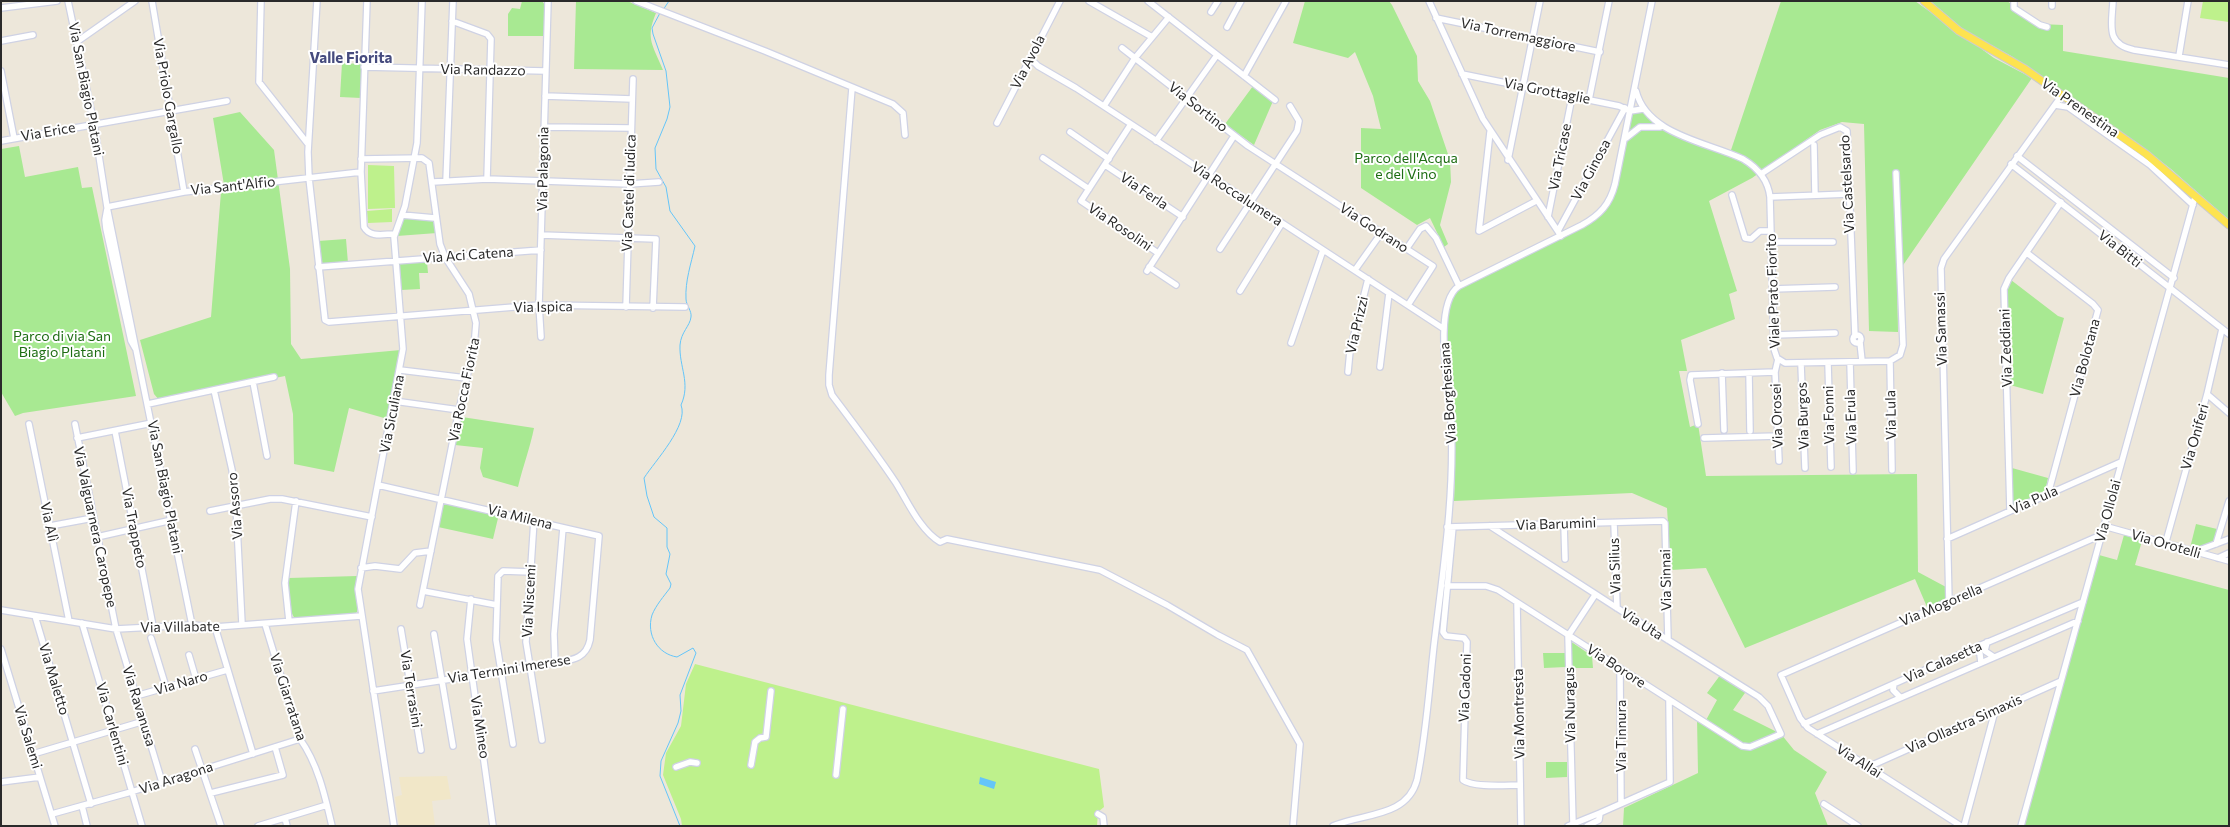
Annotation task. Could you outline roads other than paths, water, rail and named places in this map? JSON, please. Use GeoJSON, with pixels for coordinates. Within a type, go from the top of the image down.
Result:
{"type":"FeatureCollection","features":[{"type":"Feature","properties":{"kind":"main road","name":"Via Prenestina"},"geometry":{"type":"LineString","coordinates":[[1924,1],[1962,33],[2016,64],[2152,158],[2229,225]]}},
{"type":"Feature","properties":{"kind":"street"},"geometry":{"type":"LineString","coordinates":[[1,8],[57,1]]}},
{"type":"Feature","properties":{"kind":"street","name":"Via San Biagio Platani"},"geometry":{"type":"LineString","coordinates":[[68,1],[78,41],[94,124],[108,223],[131,341],[137,349],[192,625]]}},
{"type":"Feature","properties":{"kind":"street"},"geometry":{"type":"LineString","coordinates":[[78,41],[135,1]]}},
{"type":"Feature","properties":{"kind":"street","name":"Via Priolo Gargallo"},"geometry":{"type":"LineString","coordinates":[[152,1],[184,192]]}},
{"type":"Feature","properties":{"kind":"street"},"geometry":{"type":"LineString","coordinates":[[260,1],[258,80],[308,144]]}},
{"type":"Feature","properties":{"kind":"street"},"geometry":{"type":"LineString","coordinates":[[317,1],[308,144],[309,178],[318,267]]}},
{"type":"Feature","properties":{"kind":"street"},"geometry":{"type":"LineString","coordinates":[[367,1],[361,158],[365,230],[372,234],[394,234]]}},
{"type":"Feature","properties":{"kind":"street","name":"Via Siculiana"},"geometry":{"type":"LineString","coordinates":[[394,826],[358,594],[361,568],[403,349],[394,234],[402,215],[417,143],[422,1]]}},
{"type":"Feature","properties":{"kind":"street"},"geometry":{"type":"LineString","coordinates":[[446,181],[453,1]]}},
{"type":"Feature","properties":{"kind":"street","name":"Via Palagonia"},"geometry":{"type":"LineString","coordinates":[[541,337],[539,305],[548,1]]}},
{"type":"Feature","properties":{"kind":"street"},"geometry":{"type":"LineString","coordinates":[[636,1],[757,47],[900,108],[904,113],[905,135]]}},
{"type":"Feature","properties":{"kind":"street","name":"Via Avola"},"geometry":{"type":"LineString","coordinates":[[996,123],[1060,1]]}},
{"type":"Feature","properties":{"kind":"street"},"geometry":{"type":"LineString","coordinates":[[1089,1],[1152,37]]}},
{"type":"Feature","properties":{"kind":"street"},"geometry":{"type":"LineString","coordinates":[[1148,1],[1275,100]]}},
{"type":"Feature","properties":{"kind":"street"},"geometry":{"type":"LineString","coordinates":[[1211,12],[1218,1]]}},
{"type":"Feature","properties":{"kind":"street"},"geometry":{"type":"LineString","coordinates":[[1227,27],[1241,1]]}},
{"type":"Feature","properties":{"kind":"street"},"geometry":{"type":"LineString","coordinates":[[1244,76],[1286,1]]}},
{"type":"Feature","properties":{"kind":"street"},"geometry":{"type":"LineString","coordinates":[[1429,1],[1490,132],[1559,234]]}},
{"type":"Feature","properties":{"kind":"street"},"geometry":{"type":"LineString","coordinates":[[1508,160],[1540,1]]}},
{"type":"Feature","properties":{"kind":"street"},"geometry":{"type":"LineString","coordinates":[[1589,100],[1609,1]]}},
{"type":"Feature","properties":{"kind":"street"},"geometry":{"type":"LineString","coordinates":[[1407,248],[1420,229],[1426,226],[1436,238],[1459,286],[1593,218],[1606,205],[1615,186],[1625,139],[1628,110],[1635,87],[1652,1]]}},
{"type":"Feature","properties":{"kind":"street"},"geometry":{"type":"LineString","coordinates":[[2014,1],[2014,8],[2040,25],[2048,27]]}},
{"type":"Feature","properties":{"kind":"street"},"geometry":{"type":"LineString","coordinates":[[2113,1],[2113,35],[2118,44],[2130,49],[2229,65]]}},
{"type":"Feature","properties":{"kind":"street"},"geometry":{"type":"LineString","coordinates":[[2179,56],[2188,1]]}},
{"type":"Feature","properties":{"kind":"street"},"geometry":{"type":"LineString","coordinates":[[1104,106],[1135,58],[1169,17]]}},
{"type":"Feature","properties":{"kind":"street","name":"Via Torremaggiore"},"geometry":{"type":"LineString","coordinates":[[1436,18],[1600,52]]}},
{"type":"Feature","properties":{"kind":"street"},"geometry":{"type":"LineString","coordinates":[[452,21],[490,36],[487,179]]}},
{"type":"Feature","properties":{"kind":"street"},"geometry":{"type":"LineString","coordinates":[[1,42],[33,35]]}},
{"type":"Feature","properties":{"kind":"street","name":"Via Sortino"},"geometry":{"type":"LineString","coordinates":[[1122,48],[1234,136],[1276,163]]}},
{"type":"Feature","properties":{"kind":"street"},"geometry":{"type":"LineString","coordinates":[[1156,141],[1217,55]]}},
{"type":"Feature","properties":{"kind":"street","name":"Via Roccalumera"},"geometry":{"type":"LineString","coordinates":[[1030,59],[1444,329]]}},
{"type":"Feature","properties":{"kind":"street","name":"Via Randazzo"},"geometry":{"type":"LineString","coordinates":[[364,67],[545,71]]}},
{"type":"Feature","properties":{"kind":"street"},"geometry":{"type":"LineString","coordinates":[[1,71],[14,138]]}},
{"type":"Feature","properties":{"kind":"street","name":"Via Grottaglie"},"geometry":{"type":"LineString","coordinates":[[1462,74],[1589,100],[1628,110]]}},
{"type":"Feature","properties":{"kind":"street","name":"Via Castel di Iudica"},"geometry":{"type":"LineString","coordinates":[[626,307],[633,79]]}},
{"type":"Feature","properties":{"kind":"street"},"geometry":{"type":"LineString","coordinates":[[1635,87],[1643,109],[1652,120],[1664,128]]}},
{"type":"Feature","properties":{"kind":"street"},"geometry":{"type":"LineString","coordinates":[[852,88],[829,375],[832,395],[895,481],[923,525],[940,542],[947,539],[1100,570],[1248,651],[1300,744],[1294,826]]}},
{"type":"Feature","properties":{"kind":"street","name":"Via Samassi"},"geometry":{"type":"LineString","coordinates":[[1949,602],[1940,268],[1944,259],[2062,95]]}},
{"type":"Feature","properties":{"kind":"street"},"geometry":{"type":"LineString","coordinates":[[545,96],[632,99]]}},
{"type":"Feature","properties":{"kind":"street","name":"Via Tricase"},"geometry":{"type":"LineString","coordinates":[[1548,217],[1572,97]]}},
{"type":"Feature","properties":{"kind":"street","name":"Via Erice"},"geometry":{"type":"LineString","coordinates":[[1,140],[227,101]]}},
{"type":"Feature","properties":{"kind":"street"},"geometry":{"type":"LineString","coordinates":[[2055,105],[2068,107],[2143,160],[2193,205]]}},
{"type":"Feature","properties":{"kind":"street"},"geometry":{"type":"LineString","coordinates":[[1220,249],[1297,131],[1299,121],[1290,106]]}},
{"type":"Feature","properties":{"kind":"street"},"geometry":{"type":"LineString","coordinates":[[1628,110],[1643,109]]}},
{"type":"Feature","properties":{"kind":"street","name":"Via Ginosa"},"geometry":{"type":"LineString","coordinates":[[1559,234],[1628,110]]}},
{"type":"Feature","properties":{"kind":"street"},"geometry":{"type":"LineString","coordinates":[[1628,121],[1639,127]]}},
{"type":"Feature","properties":{"kind":"street"},"geometry":{"type":"LineString","coordinates":[[1042,158],[1089,189],[1132,124]]}},
{"type":"Feature","properties":{"kind":"street"},"geometry":{"type":"LineString","coordinates":[[1625,139],[1639,127],[1649,125],[1664,128],[1740,158],[1762,174]]}},
{"type":"Feature","properties":{"kind":"street"},"geometry":{"type":"LineString","coordinates":[[544,127],[631,128]]}},
{"type":"Feature","properties":{"kind":"street","name":"Via Castelsardo"},"geometry":{"type":"LineString","coordinates":[[1762,174],[1822,134],[1842,127],[1847,132],[1854,341],[1860,342],[1862,361]]}},
{"type":"Feature","properties":{"kind":"street"},"geometry":{"type":"LineString","coordinates":[[1070,132],[1109,159]]}},
{"type":"Feature","properties":{"kind":"street"},"geometry":{"type":"LineString","coordinates":[[1490,132],[1479,231],[1536,201]]}},
{"type":"Feature","properties":{"kind":"street"},"geometry":{"type":"LineString","coordinates":[[1176,285],[1148,269],[1234,136]]}},
{"type":"Feature","properties":{"kind":"street"},"geometry":{"type":"LineString","coordinates":[[1814,145],[1815,195]]}},
{"type":"Feature","properties":{"kind":"street","name":"Via Bitti"},"geometry":{"type":"LineString","coordinates":[[2017,156],[2174,278]]}},
{"type":"Feature","properties":{"kind":"street"},"geometry":{"type":"LineString","coordinates":[[361,158],[423,158],[428,162],[433,182],[487,179],[629,184],[659,182]]}},
{"type":"Feature","properties":{"kind":"street","name":"Via Godrano"},"geometry":{"type":"LineString","coordinates":[[1276,163],[1433,266],[1408,306]]}},
{"type":"Feature","properties":{"kind":"street","name":"Via Bitti"},"geometry":{"type":"LineString","coordinates":[[2011,164],[2229,334]]}},
{"type":"Feature","properties":{"kind":"street","name":"Via Ferla"},"geometry":{"type":"LineString","coordinates":[[1105,165],[1183,217]]}},
{"type":"Feature","properties":{"kind":"street","name":"Via Sant'Alfio"},"geometry":{"type":"LineString","coordinates":[[107,207],[184,192],[361,172]]}},
{"type":"Feature","properties":{"kind":"street"},"geometry":{"type":"LineString","coordinates":[[1890,361],[1899,356],[1903,345],[1896,173]]}},
{"type":"Feature","properties":{"kind":"street","name":"Viale Prato Fiorito"},"geometry":{"type":"LineString","coordinates":[[1762,174],[1768,185],[1770,197],[1774,350],[1778,358],[1787,364],[1890,361]]}},
{"type":"Feature","properties":{"kind":"street","name":"Via Rocca Fiorita"},"geometry":{"type":"LineString","coordinates":[[420,605],[474,343],[476,323],[468,292],[445,257],[439,240],[435,218],[433,182]]}},
{"type":"Feature","properties":{"kind":"street","name":"Via Rosolini"},"geometry":{"type":"LineString","coordinates":[[1089,189],[1081,201],[1158,253]]}},
{"type":"Feature","properties":{"kind":"street"},"geometry":{"type":"LineString","coordinates":[[1770,197],[1849,194]]}},
{"type":"Feature","properties":{"kind":"street"},"geometry":{"type":"LineString","coordinates":[[1732,195],[1745,238],[1749,239],[1760,232],[1770,231]]}},
{"type":"Feature","properties":{"kind":"street","name":"Via Ollolai"},"geometry":{"type":"LineString","coordinates":[[2021,826],[2195,197]]}},
{"type":"Feature","properties":{"kind":"street","name":"Via Zeddiani"},"geometry":{"type":"LineString","coordinates":[[2010,510],[2004,292],[2007,281],[2060,202]]}},
{"type":"Feature","properties":{"kind":"street"},"geometry":{"type":"LineString","coordinates":[[402,215],[435,218]]}},
{"type":"Feature","properties":{"kind":"street"},"geometry":{"type":"LineString","coordinates":[[1240,291],[1282,223]]}},
{"type":"Feature","properties":{"kind":"street"},"geometry":{"type":"LineString","coordinates":[[1355,270],[1382,232]]}},
{"type":"Feature","properties":{"kind":"street"},"geometry":{"type":"LineString","coordinates":[[541,235],[656,239],[653,308]]}},
{"type":"Feature","properties":{"kind":"street"},"geometry":{"type":"LineString","coordinates":[[1771,242],[1833,242]]}},
{"type":"Feature","properties":{"kind":"street","name":"Via Aci Catena"},"geometry":{"type":"LineString","coordinates":[[318,267],[541,250]]}},
{"type":"Feature","properties":{"kind":"street"},"geometry":{"type":"LineString","coordinates":[[1291,343],[1323,250]]}},
{"type":"Feature","properties":{"kind":"street","name":"Via Bolotana"},"geometry":{"type":"LineString","coordinates":[[2027,253],[2098,310],[2048,494]]}},
{"type":"Feature","properties":{"kind":"street","name":"Via Ispica"},"geometry":{"type":"LineString","coordinates":[[318,267],[325,320],[328,322],[539,305],[685,308]]}},
{"type":"Feature","properties":{"kind":"street","name":"Via Prizzi"},"geometry":{"type":"LineString","coordinates":[[1348,372],[1350,351],[1368,279]]}},
{"type":"Feature","properties":{"kind":"street","name":"Via Borghesiana"},"geometry":{"type":"LineString","coordinates":[[1333,826],[1395,808],[1408,798],[1415,786],[1450,527],[1452,457],[1444,329],[1448,299],[1459,286]]}},
{"type":"Feature","properties":{"kind":"street"},"geometry":{"type":"LineString","coordinates":[[1772,289],[1835,287]]}},
{"type":"Feature","properties":{"kind":"street"},"geometry":{"type":"LineString","coordinates":[[1380,367],[1390,293]]}},
{"type":"Feature","properties":{"kind":"street","name":"Via Oniferi"},"geometry":{"type":"LineString","coordinates":[[2165,545],[2207,394],[2222,329]]}},
{"type":"Feature","properties":{"kind":"street"},"geometry":{"type":"LineString","coordinates":[[1774,335],[1835,333]]}},
{"type":"Feature","properties":{"kind":"street","name":"Via Orosei"},"geometry":{"type":"LineString","coordinates":[[1778,358],[1776,372],[1779,461]]}},
{"type":"Feature","properties":{"kind":"street","name":"Via Lula"},"geometry":{"type":"LineString","coordinates":[[1890,361],[1892,470]]}},
{"type":"Feature","properties":{"kind":"street","name":"Via Erula"},"geometry":{"type":"LineString","coordinates":[[1850,362],[1853,472]]}},
{"type":"Feature","properties":{"kind":"street","name":"Via Fonni"},"geometry":{"type":"LineString","coordinates":[[1828,363],[1831,467]]}},
{"type":"Feature","properties":{"kind":"street","name":"Via Burgos"},"geometry":{"type":"LineString","coordinates":[[1801,364],[1805,468]]}},
{"type":"Feature","properties":{"kind":"street"},"geometry":{"type":"LineString","coordinates":[[400,370],[466,378]]}},
{"type":"Feature","properties":{"kind":"street"},"geometry":{"type":"LineString","coordinates":[[1698,424],[1690,376],[1694,374],[1776,372]]}},
{"type":"Feature","properties":{"kind":"street"},"geometry":{"type":"LineString","coordinates":[[1722,373],[1724,430]]}},
{"type":"Feature","properties":{"kind":"street"},"geometry":{"type":"LineString","coordinates":[[1749,373],[1750,431]]}},
{"type":"Feature","properties":{"kind":"street"},"geometry":{"type":"LineString","coordinates":[[148,404],[274,377]]}},
{"type":"Feature","properties":{"kind":"street"},"geometry":{"type":"LineString","coordinates":[[253,382],[267,456]]}},
{"type":"Feature","properties":{"kind":"street","name":"Via Assoro"},"geometry":{"type":"LineString","coordinates":[[214,390],[232,470],[236,506],[242,624]]}},
{"type":"Feature","properties":{"kind":"street"},"geometry":{"type":"LineString","coordinates":[[2207,394],[2229,413]]}},
{"type":"Feature","properties":{"kind":"street"},"geometry":{"type":"LineString","coordinates":[[394,401],[459,410]]}},
{"type":"Feature","properties":{"kind":"street"},"geometry":{"type":"LineString","coordinates":[[77,438],[152,423]]}},
{"type":"Feature","properties":{"kind":"street","name":"Via Alì"},"geometry":{"type":"LineString","coordinates":[[29,424],[69,620]]}},
{"type":"Feature","properties":{"kind":"street","name":"Via Valguarnera Caropepe"},"geometry":{"type":"LineString","coordinates":[[75,424],[116,629]]}},
{"type":"Feature","properties":{"kind":"street","name":"Via Trappeto"},"geometry":{"type":"LineString","coordinates":[[115,431],[153,626]]}},
{"type":"Feature","properties":{"kind":"street"},"geometry":{"type":"LineString","coordinates":[[1704,438],[1778,436]]}},
{"type":"Feature","properties":{"kind":"street","name":"Via Pula"},"geometry":{"type":"LineString","coordinates":[[1947,539],[2122,462]]}},
{"type":"Feature","properties":{"kind":"street","name":"Via Milena"},"geometry":{"type":"LineString","coordinates":[[378,485],[599,536]]}},
{"type":"Feature","properties":{"kind":"street"},"geometry":{"type":"LineString","coordinates":[[210,511],[270,499],[296,501],[372,517]]}},
{"type":"Feature","properties":{"kind":"street"},"geometry":{"type":"LineString","coordinates":[[289,621],[286,583],[296,501]]}},
{"type":"Feature","properties":{"kind":"street"},"geometry":{"type":"LineString","coordinates":[[2216,544],[2229,501]]}},
{"type":"Feature","properties":{"kind":"street"},"geometry":{"type":"LineString","coordinates":[[50,526],[93,518]]}},
{"type":"Feature","properties":{"kind":"street"},"geometry":{"type":"LineString","coordinates":[[97,537],[172,520]]}},
{"type":"Feature","properties":{"kind":"street","name":"Via Niscemi"},"geometry":{"type":"LineString","coordinates":[[534,520],[526,640],[542,740]]}},
{"type":"Feature","properties":{"kind":"street","name":"Via Barumini"},"geometry":{"type":"LineString","coordinates":[[1450,527],[1664,521]]}},
{"type":"Feature","properties":{"kind":"street","name":"Via Sinnai"},"geometry":{"type":"LineString","coordinates":[[1664,521],[1668,640]]}},
{"type":"Feature","properties":{"kind":"street","name":"Via Silius"},"geometry":{"type":"LineString","coordinates":[[1614,523],[1617,608]]}},
{"type":"Feature","properties":{"kind":"street"},"geometry":{"type":"LineString","coordinates":[[1564,524],[1565,559]]}},
{"type":"Feature","properties":{"kind":"street","name":"Via Uta"},"geometry":{"type":"LineString","coordinates":[[1490,526],[1595,595],[1762,700],[1782,734]]}},
{"type":"Feature","properties":{"kind":"street","name":"Via Orotelli"},"geometry":{"type":"LineString","coordinates":[[2104,526],[2165,545],[2229,561]]}},
{"type":"Feature","properties":{"kind":"street","name":"Via Gadoni"},"geometry":{"type":"LineString","coordinates":[[1450,527],[1443,633],[1448,636],[1462,637],[1467,642],[1463,780],[1468,783],[1484,785],[1520,785]]}},
{"type":"Feature","properties":{"kind":"street"},"geometry":{"type":"LineString","coordinates":[[556,663],[554,634],[563,528]]}},
{"type":"Feature","properties":{"kind":"street","name":"Via Mogorella"},"geometry":{"type":"LineString","coordinates":[[1781,675],[2101,535]]}},
{"type":"Feature","properties":{"kind":"street","name":"Via Termini Imerese"},"geometry":{"type":"LineString","coordinates":[[374,691],[579,658],[586,652],[589,646],[599,536]]}},
{"type":"Feature","properties":{"kind":"street"},"geometry":{"type":"LineString","coordinates":[[2194,552],[2229,539]]}},
{"type":"Feature","properties":{"kind":"street"},"geometry":{"type":"LineString","coordinates":[[361,568],[375,566],[400,569],[413,554],[431,551]]}},
{"type":"Feature","properties":{"kind":"street"},"geometry":{"type":"LineString","coordinates":[[2218,558],[2229,553]]}},
{"type":"Feature","properties":{"kind":"street"},"geometry":{"type":"LineString","coordinates":[[512,744],[496,640],[500,572],[531,572]]}},
{"type":"Feature","properties":{"kind":"street","name":"Via Borore"},"geometry":{"type":"LineString","coordinates":[[1447,586],[1490,587],[1745,748],[1782,734]]}},
{"type":"Feature","properties":{"kind":"street"},"geometry":{"type":"LineString","coordinates":[[423,591],[497,605]]}},
{"type":"Feature","properties":{"kind":"street"},"geometry":{"type":"LineString","coordinates":[[1568,636],[1595,595]]}},
{"type":"Feature","properties":{"kind":"street","name":"Via Mineo"},"geometry":{"type":"LineString","coordinates":[[471,600],[467,632],[493,826]]}},
{"type":"Feature","properties":{"kind":"street","name":"Via Calasetta"},"geometry":{"type":"LineString","coordinates":[[1804,724],[1987,642],[2083,602]]}},
{"type":"Feature","properties":{"kind":"street","name":"Via Montresta"},"geometry":{"type":"LineString","coordinates":[[1518,603],[1521,826]]}},
{"type":"Feature","properties":{"kind":"street","name":"Via Villabate"},"geometry":{"type":"LineString","coordinates":[[1,610],[116,629],[153,626],[265,624],[361,616]]}},
{"type":"Feature","properties":{"kind":"street","name":"Via Maletto"},"geometry":{"type":"LineString","coordinates":[[35,616],[91,804]]}},
{"type":"Feature","properties":{"kind":"street","name":"Via Calasetta"},"geometry":{"type":"LineString","coordinates":[[1816,734],[2078,621]]}},
{"type":"Feature","properties":{"kind":"street","name":"Via Carlentini"},"geometry":{"type":"LineString","coordinates":[[82,623],[142,826]]}},
{"type":"Feature","properties":{"kind":"street","name":"Via Giarratana"},"geometry":{"type":"LineString","coordinates":[[265,624],[300,739],[313,762],[332,826]]}},
{"type":"Feature","properties":{"kind":"street"},"geometry":{"type":"LineString","coordinates":[[215,626],[252,754]]}},
{"type":"Feature","properties":{"kind":"street","name":"Via Ravanusa"},"geometry":{"type":"LineString","coordinates":[[116,629],[162,782]]}},
{"type":"Feature","properties":{"kind":"street","name":"Via Terrasini"},"geometry":{"type":"LineString","coordinates":[[401,629],[422,750]]}},
{"type":"Feature","properties":{"kind":"street"},"geometry":{"type":"LineString","coordinates":[[434,634],[453,746]]}},
{"type":"Feature","properties":{"kind":"street","name":"Via Nuragus"},"geometry":{"type":"LineString","coordinates":[[1568,636],[1570,825]]}},
{"type":"Feature","properties":{"kind":"street"},"geometry":{"type":"LineString","coordinates":[[151,638],[166,688]]}},
{"type":"Feature","properties":{"kind":"street"},"geometry":{"type":"LineString","coordinates":[[1987,642],[1985,650],[1994,657]]}},
{"type":"Feature","properties":{"kind":"street"},"geometry":{"type":"LineString","coordinates":[[1974,648],[1980,654],[1981,663]]}},
{"type":"Feature","properties":{"kind":"street","name":"Via Salemi"},"geometry":{"type":"LineString","coordinates":[[1,649],[55,826]]}},
{"type":"Feature","properties":{"kind":"street"},"geometry":{"type":"LineString","coordinates":[[189,655],[196,679]]}},
{"type":"Feature","properties":{"kind":"street","name":"Via Tinnura"},"geometry":{"type":"LineString","coordinates":[[1620,669],[1621,804]]}},
{"type":"Feature","properties":{"kind":"street","name":"Via Naro"},"geometry":{"type":"LineString","coordinates":[[136,696],[227,670]]}},
{"type":"Feature","properties":{"kind":"street","name":"Via Allai"},"geometry":{"type":"LineString","coordinates":[[1781,675],[1804,724],[1816,734],[1962,826]]}},
{"type":"Feature","properties":{"kind":"street","name":"Via Ollastra Simaxis"},"geometry":{"type":"LineString","coordinates":[[1868,767],[2061,681]]}},
{"type":"Feature","properties":{"kind":"street"},"geometry":{"type":"LineString","coordinates":[[1894,684],[1893,690],[1900,697]]}},
{"type":"Feature","properties":{"kind":"street"},"geometry":{"type":"LineString","coordinates":[[751,765],[754,742],[766,737],[771,690]]}},
{"type":"Feature","properties":{"kind":"street"},"geometry":{"type":"LineString","coordinates":[[1570,825],[1670,782],[1669,701]]}},
{"type":"Feature","properties":{"kind":"street"},"geometry":{"type":"LineString","coordinates":[[836,775],[843,709]]}},
{"type":"Feature","properties":{"kind":"street"},"geometry":{"type":"LineString","coordinates":[[1962,826],[1995,711]]}},
{"type":"Feature","properties":{"kind":"street"},"geometry":{"type":"LineString","coordinates":[[33,754],[144,721]]}},
{"type":"Feature","properties":{"kind":"street","name":"Via Aragona"},"geometry":{"type":"LineString","coordinates":[[52,814],[131,792],[300,739]]}},
{"type":"Feature","properties":{"kind":"street"},"geometry":{"type":"LineString","coordinates":[[211,793],[283,775],[275,747]]}},
{"type":"Feature","properties":{"kind":"street"},"geometry":{"type":"LineString","coordinates":[[194,749],[221,826]]}},
{"type":"Feature","properties":{"kind":"street"},"geometry":{"type":"LineString","coordinates":[[676,767],[690,762],[697,763]]}},
{"type":"Feature","properties":{"kind":"street"},"geometry":{"type":"LineString","coordinates":[[1,782],[40,777]]}},
{"type":"Feature","properties":{"kind":"street"},"geometry":{"type":"LineString","coordinates":[[1824,804],[1858,826]]}},
{"type":"Feature","properties":{"kind":"street"},"geometry":{"type":"LineString","coordinates":[[258,826],[327,805]]}},
{"type":"Feature","properties":{"kind":"street"},"geometry":{"type":"LineString","coordinates":[[82,806],[88,826]]}},
{"type":"Feature","properties":{"kind":"street"},"geometry":{"type":"LineString","coordinates":[[1587,826],[1599,823],[1600,813]]}},
{"type":"Feature","properties":{"kind":"street"},"geometry":{"type":"LineString","coordinates":[[1098,814],[1103,818],[1104,826]]}},
{"type":"Feature","properties":{"kind":"street"},"geometry":{"type":"LineString","coordinates":[[285,818],[287,826]]}},
{"type":"Feature","properties":{"kind":"water"},"geometry":{"type":"Polygon","coordinates":[[[980,777],[996,782],[994,789],[979,784],[980,777]]]}},
{"type":"Feature","properties":{"kind":"waterway"},"geometry":{"type":"LineString","coordinates":[[663,10],[669,1]]}},
{"type":"Feature","properties":{"kind":"waterway"},"geometry":{"type":"LineString","coordinates":[[660,13],[652,28],[666,71],[670,107],[655,148],[656,169],[666,187],[670,211],[695,246],[686,286],[686,301],[691,317],[680,345],[685,382],[684,397],[681,405],[682,413],[670,443],[644,478],[647,496],[654,517],[667,528],[667,547],[670,554],[666,574],[671,584],[652,615],[652,636],[659,648],[670,655],[677,657],[693,648],[696,653],[680,695],[681,711],[678,723],[661,761],[660,776],[680,826]]}},
{"type":"Feature","properties":{"kind":"district","name":"Valle Fiorita"},"geometry":{"type":"Point","coordinates":[351,58]}},
{"type":"Feature","properties":{"kind":"park label","name":"Parco dell'Acqua e del Vino"},"geometry":{"type":"Point","coordinates":[1406,166]}},
{"type":"Feature","properties":{"kind":"park label","name":"Parco di via San Biagio Platani"},"geometry":{"type":"Point","coordinates":[62,344]}}]}
